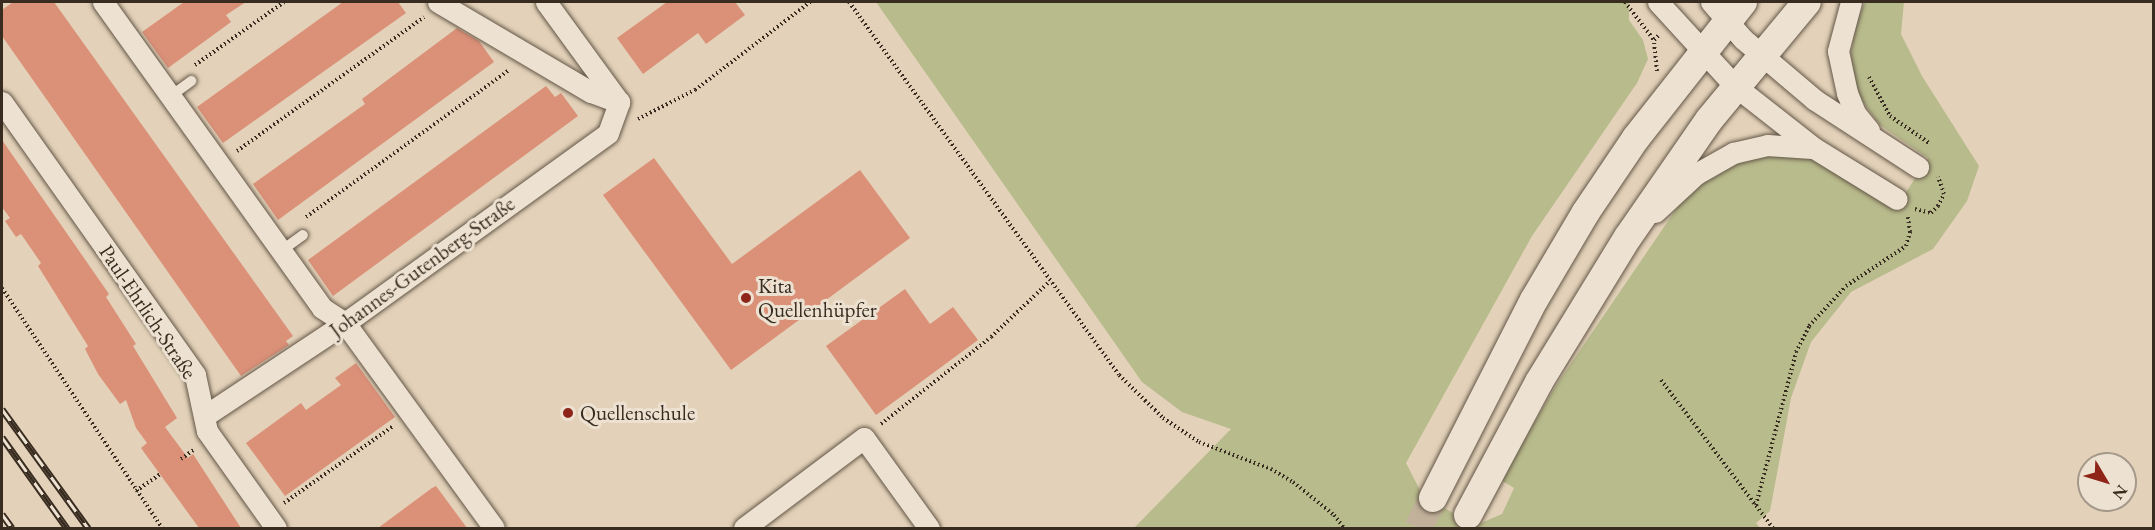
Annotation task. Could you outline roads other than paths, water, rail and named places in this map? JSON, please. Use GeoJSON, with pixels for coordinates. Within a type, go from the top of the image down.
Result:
{"type":"FeatureCollection","features":[{"type":"Feature","properties":{"kind":"main road"},"geometry":{"type":"LineString","coordinates":[[1468,514],[1539,382],[1628,237],[1735,86],[1807,2]]}},
{"type":"Feature","properties":{"kind":"main road"},"geometry":{"type":"LineString","coordinates":[[1433,498],[1534,300],[1586,212],[1701,52],[1727,8]]}},
{"type":"Feature","properties":{"kind":"street"},"geometry":{"type":"LineString","coordinates":[[103,2],[172,95],[322,308],[345,323],[494,528]]}},
{"type":"Feature","properties":{"kind":"street"},"geometry":{"type":"LineString","coordinates":[[546,2],[619,102]]}},
{"type":"Feature","properties":{"kind":"street"},"geometry":{"type":"LineString","coordinates":[[1658,2],[1701,52],[1735,86],[1814,148],[1897,199]]}},
{"type":"Feature","properties":{"kind":"street"},"geometry":{"type":"LineString","coordinates":[[1851,2],[1838,51],[1855,113],[1879,142]]}},
{"type":"Feature","properties":{"kind":"street"},"geometry":{"type":"LineString","coordinates":[[441,3],[591,92],[619,102]]}},
{"type":"Feature","properties":{"kind":"street"},"geometry":{"type":"LineString","coordinates":[[1727,8],[1760,55],[1815,100],[1918,167]]}},
{"type":"Feature","properties":{"kind":"street","name":"Paul-Ehrlich-Straße"},"geometry":{"type":"LineString","coordinates":[[2,102],[195,375],[206,415],[207,431],[272,522]]}},
{"type":"Feature","properties":{"kind":"street","name":"Johannes-Gutenberg-Straße"},"geometry":{"type":"LineString","coordinates":[[206,415],[345,323],[608,134],[619,102]]}},
{"type":"Feature","properties":{"kind":"street"},"geometry":{"type":"LineString","coordinates":[[1628,237],[1696,174],[1733,153],[1767,144],[1814,148]]}},
{"type":"Feature","properties":{"kind":"street"},"geometry":{"type":"LineString","coordinates":[[744,528],[864,438],[929,528]]}},
{"type":"Feature","properties":{"kind":"lane"},"geometry":{"type":"LineString","coordinates":[[172,95],[191,81]]}},
{"type":"Feature","properties":{"kind":"lane"},"geometry":{"type":"LineString","coordinates":[[281,251],[303,235]]}},
{"type":"Feature","properties":{"kind":"tunnel"},"geometry":{"type":"LineString","coordinates":[[1418,528],[1433,498]]}},
{"type":"Feature","properties":{"kind":"railway"},"geometry":{"type":"LineString","coordinates":[[2,409],[88,528]]}},
{"type":"Feature","properties":{"kind":"railway"},"geometry":{"type":"LineString","coordinates":[[2,437],[67,528]]}},
{"type":"Feature","properties":{"kind":"railway"},"geometry":{"type":"LineString","coordinates":[[2,514],[12,528]]}},
{"type":"Feature","properties":{"kind":"place","name":"Kita Quellenhüpfer"},"geometry":{"type":"Point","coordinates":[746,298]}},
{"type":"Feature","properties":{"kind":"place","name":"Quellenschule"},"geometry":{"type":"Point","coordinates":[568,413]}}]}
